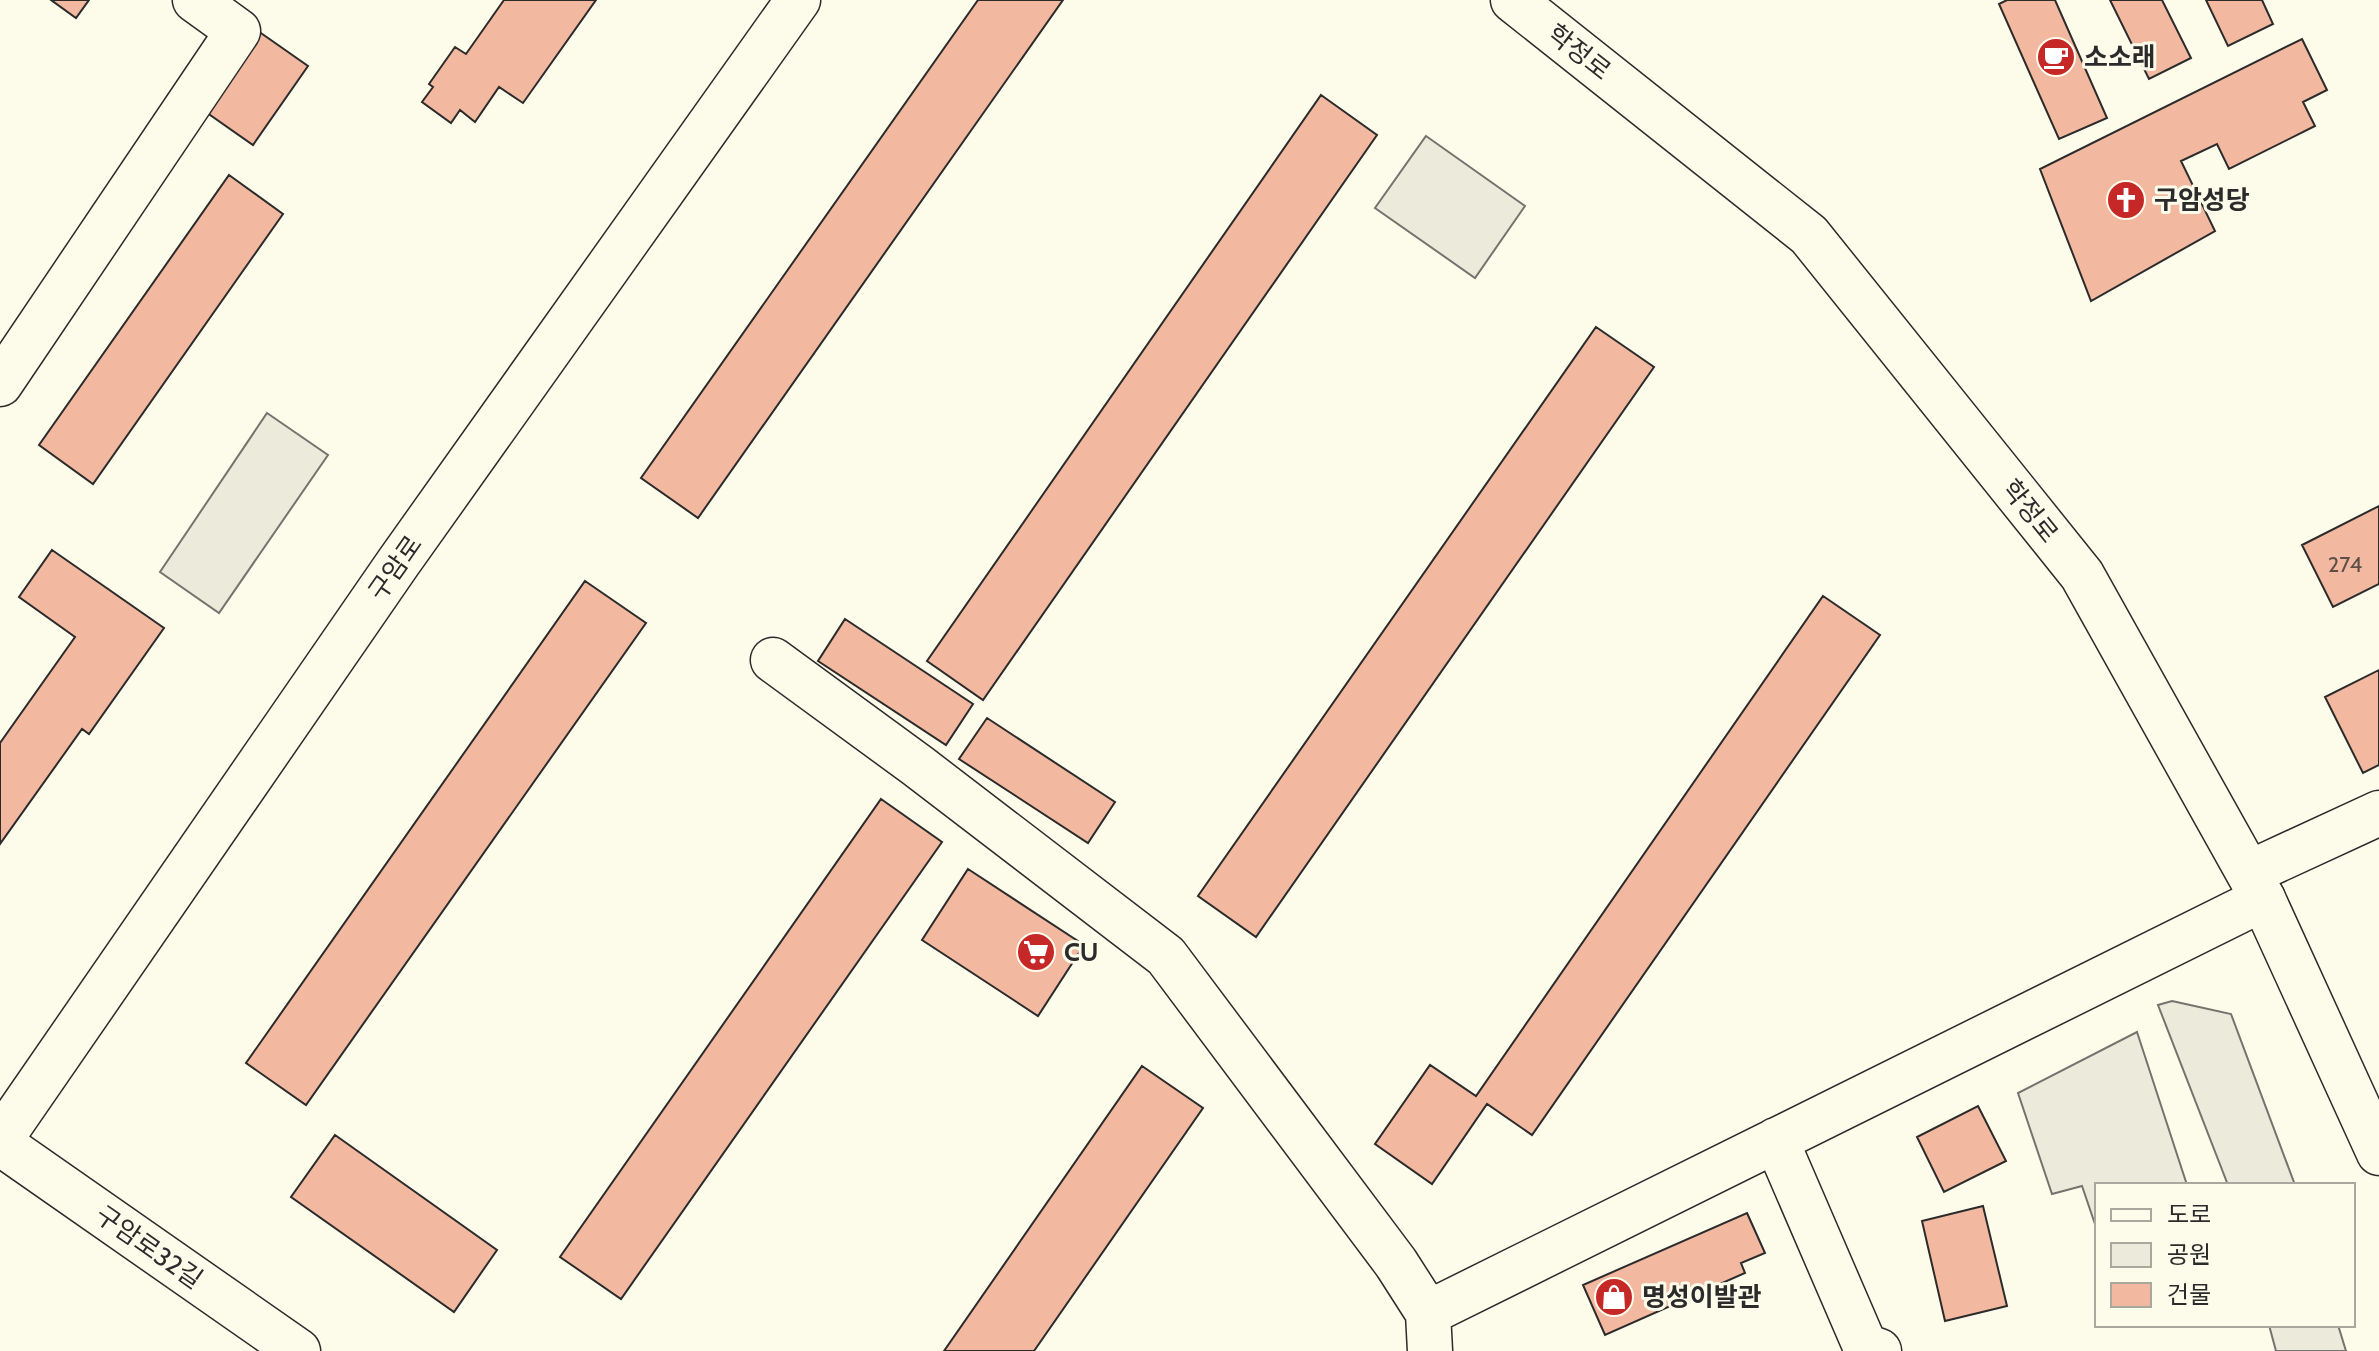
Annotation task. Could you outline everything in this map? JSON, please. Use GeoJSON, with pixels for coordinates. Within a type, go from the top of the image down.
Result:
{"type":"FeatureCollection","features":[{"type":"Feature","properties":{"kind":"main road"},"geometry":{"type":"LineString","coordinates":[[0,384],[238,31],[195,0]]}},
{"type":"Feature","properties":{"kind":"main road","name":"구암로"},"geometry":{"type":"LineString","coordinates":[[0,1142],[398,563],[798,0]]}},
{"type":"Feature","properties":{"kind":"main road","name":"학정로"},"geometry":{"type":"LineString","coordinates":[[1513,0],[1809,235],[2082,575],[2256,886],[2379,1153]]}},
{"type":"Feature","properties":{"kind":"main road"},"geometry":{"type":"LineString","coordinates":[[773,660],[918,766],[1166,956],[1396,1263],[1429,1332],[1776,1140],[2256,886],[2379,813]]}},
{"type":"Feature","properties":{"kind":"main road"},"geometry":{"type":"LineString","coordinates":[[1776,1140],[1865,1346],[1879,1351]]}},
{"type":"Feature","properties":{"kind":"main road","name":"구암로32길"},"geometry":{"type":"LineString","coordinates":[[0,1142],[298,1351]]}},
{"type":"Feature","properties":{"kind":"green space"},"geometry":{"type":"Polygon","coordinates":[[[1426,136],[1525,206],[1475,278],[1375,208],[1426,136]]]}},
{"type":"Feature","properties":{"kind":"green space"},"geometry":{"type":"Polygon","coordinates":[[[267,413],[328,455],[219,613],[160,572],[267,413]]]}},
{"type":"Feature","properties":{"kind":"green space"},"geometry":{"type":"Polygon","coordinates":[[[2172,1001],[2231,1014],[2294,1183],[2227,1183],[2158,1005],[2172,1001]]]}},
{"type":"Feature","properties":{"kind":"green space"},"geometry":{"type":"Polygon","coordinates":[[[2137,1032],[2186,1183],[2095,1183],[2095,1224],[2082,1186],[2052,1194],[2018,1093],[2137,1032]]]}},
{"type":"Feature","properties":{"kind":"green space"},"geometry":{"type":"Polygon","coordinates":[[[2270,1327],[2339,1327],[2346,1351],[2276,1351],[2270,1327]]]}},
{"type":"Feature","properties":{"kind":"building"},"geometry":{"type":"Polygon","coordinates":[[[51,0],[89,0],[76,18],[51,0]]]}},
{"type":"Feature","properties":{"kind":"building"},"geometry":{"type":"Polygon","coordinates":[[[504,0],[596,0],[523,103],[499,87],[475,122],[460,110],[451,123],[422,102],[433,87],[429,84],[455,47],[466,54],[504,0]]]}},
{"type":"Feature","properties":{"kind":"building"},"geometry":{"type":"Polygon","coordinates":[[[978,0],[1063,0],[698,518],[641,478],[978,0]]]}},
{"type":"Feature","properties":{"kind":"building"},"geometry":{"type":"Polygon","coordinates":[[[2007,0],[2055,0],[2107,118],[2059,139],[1999,4],[2007,0]]]}},
{"type":"Feature","properties":{"kind":"building"},"geometry":{"type":"Polygon","coordinates":[[[2110,0],[2162,0],[2191,58],[2149,79],[2110,0]]]}},
{"type":"Feature","properties":{"kind":"building"},"geometry":{"type":"Polygon","coordinates":[[[2206,0],[2262,0],[2273,24],[2228,46],[2206,0]]]}},
{"type":"Feature","properties":{"kind":"building"},"geometry":{"type":"Polygon","coordinates":[[[258,31],[308,66],[253,145],[203,110],[258,31]]]}},
{"type":"Feature","properties":{"kind":"building","name":"구암성당"},"geometry":{"type":"Polygon","coordinates":[[[2302,39],[2327,90],[2303,102],[2315,126],[2229,169],[2217,144],[2181,161],[2215,231],[2091,301],[2040,169],[2302,39]]]}},
{"type":"Feature","properties":{"kind":"building"},"geometry":{"type":"Polygon","coordinates":[[[1321,95],[1377,135],[983,700],[927,661],[1321,95]]]}},
{"type":"Feature","properties":{"kind":"building"},"geometry":{"type":"Polygon","coordinates":[[[229,175],[283,214],[93,484],[39,445],[229,175]]]}},
{"type":"Feature","properties":{"kind":"building"},"geometry":{"type":"Polygon","coordinates":[[[1596,327],[1654,367],[1256,937],[1198,896],[1596,327]]]}},
{"type":"Feature","properties":{"kind":"building"},"geometry":{"type":"Polygon","coordinates":[[[2379,506],[2379,584],[2333,607],[2302,545],[2379,506]]]}},
{"type":"Feature","properties":{"kind":"building"},"geometry":{"type":"Polygon","coordinates":[[[52,550],[164,628],[89,734],[82,729],[0,844],[0,743],[75,637],[19,597],[52,550]]]}},
{"type":"Feature","properties":{"kind":"building"},"geometry":{"type":"Polygon","coordinates":[[[585,581],[646,623],[306,1105],[246,1063],[585,581]]]}},
{"type":"Feature","properties":{"kind":"building"},"geometry":{"type":"Polygon","coordinates":[[[1823,596],[1880,635],[1532,1135],[1487,1104],[1432,1184],[1375,1144],[1430,1065],[1476,1096],[1823,596]]]}},
{"type":"Feature","properties":{"kind":"building"},"geometry":{"type":"Polygon","coordinates":[[[845,619],[973,704],[946,745],[818,661],[845,619]]]}},
{"type":"Feature","properties":{"kind":"building"},"geometry":{"type":"Polygon","coordinates":[[[2379,670],[2379,765],[2363,773],[2325,697],[2379,670]]]}},
{"type":"Feature","properties":{"kind":"building"},"geometry":{"type":"Polygon","coordinates":[[[987,718],[1115,802],[1088,843],[959,759],[987,718]]]}},
{"type":"Feature","properties":{"kind":"building"},"geometry":{"type":"Polygon","coordinates":[[[881,799],[942,842],[621,1299],[560,1257],[881,799]]]}},
{"type":"Feature","properties":{"kind":"building"},"geometry":{"type":"Polygon","coordinates":[[[968,869],[1084,945],[1038,1016],[922,940],[968,869]]]}},
{"type":"Feature","properties":{"kind":"building"},"geometry":{"type":"Polygon","coordinates":[[[1142,1066],[1203,1108],[1034,1351],[944,1351],[1142,1066]]]}},
{"type":"Feature","properties":{"kind":"building"},"geometry":{"type":"Polygon","coordinates":[[[1978,1106],[2006,1161],[1944,1192],[1917,1137],[1978,1106]]]}},
{"type":"Feature","properties":{"kind":"building"},"geometry":{"type":"Polygon","coordinates":[[[335,1135],[497,1250],[454,1312],[291,1197],[335,1135]]]}},
{"type":"Feature","properties":{"kind":"building"},"geometry":{"type":"Polygon","coordinates":[[[1983,1206],[2007,1306],[1945,1321],[1922,1221],[1983,1206]]]}},
{"type":"Feature","properties":{"kind":"building"},"geometry":{"type":"Polygon","coordinates":[[[1747,1213],[1765,1253],[1741,1263],[1745,1273],[1605,1335],[1583,1285],[1747,1213]]]}},
{"type":"Feature","properties":{"kind":"place","name":"소소래"},"geometry":{"type":"Point","coordinates":[2056,57]}},
{"type":"Feature","properties":{"kind":"place","name":"구암성당"},"geometry":{"type":"Point","coordinates":[2126,200]}},
{"type":"Feature","properties":{"kind":"place","name":"CU"},"geometry":{"type":"Point","coordinates":[1036,952]}},
{"type":"Feature","properties":{"kind":"place","name":"명성이발관"},"geometry":{"type":"Point","coordinates":[1614,1297]}}]}
